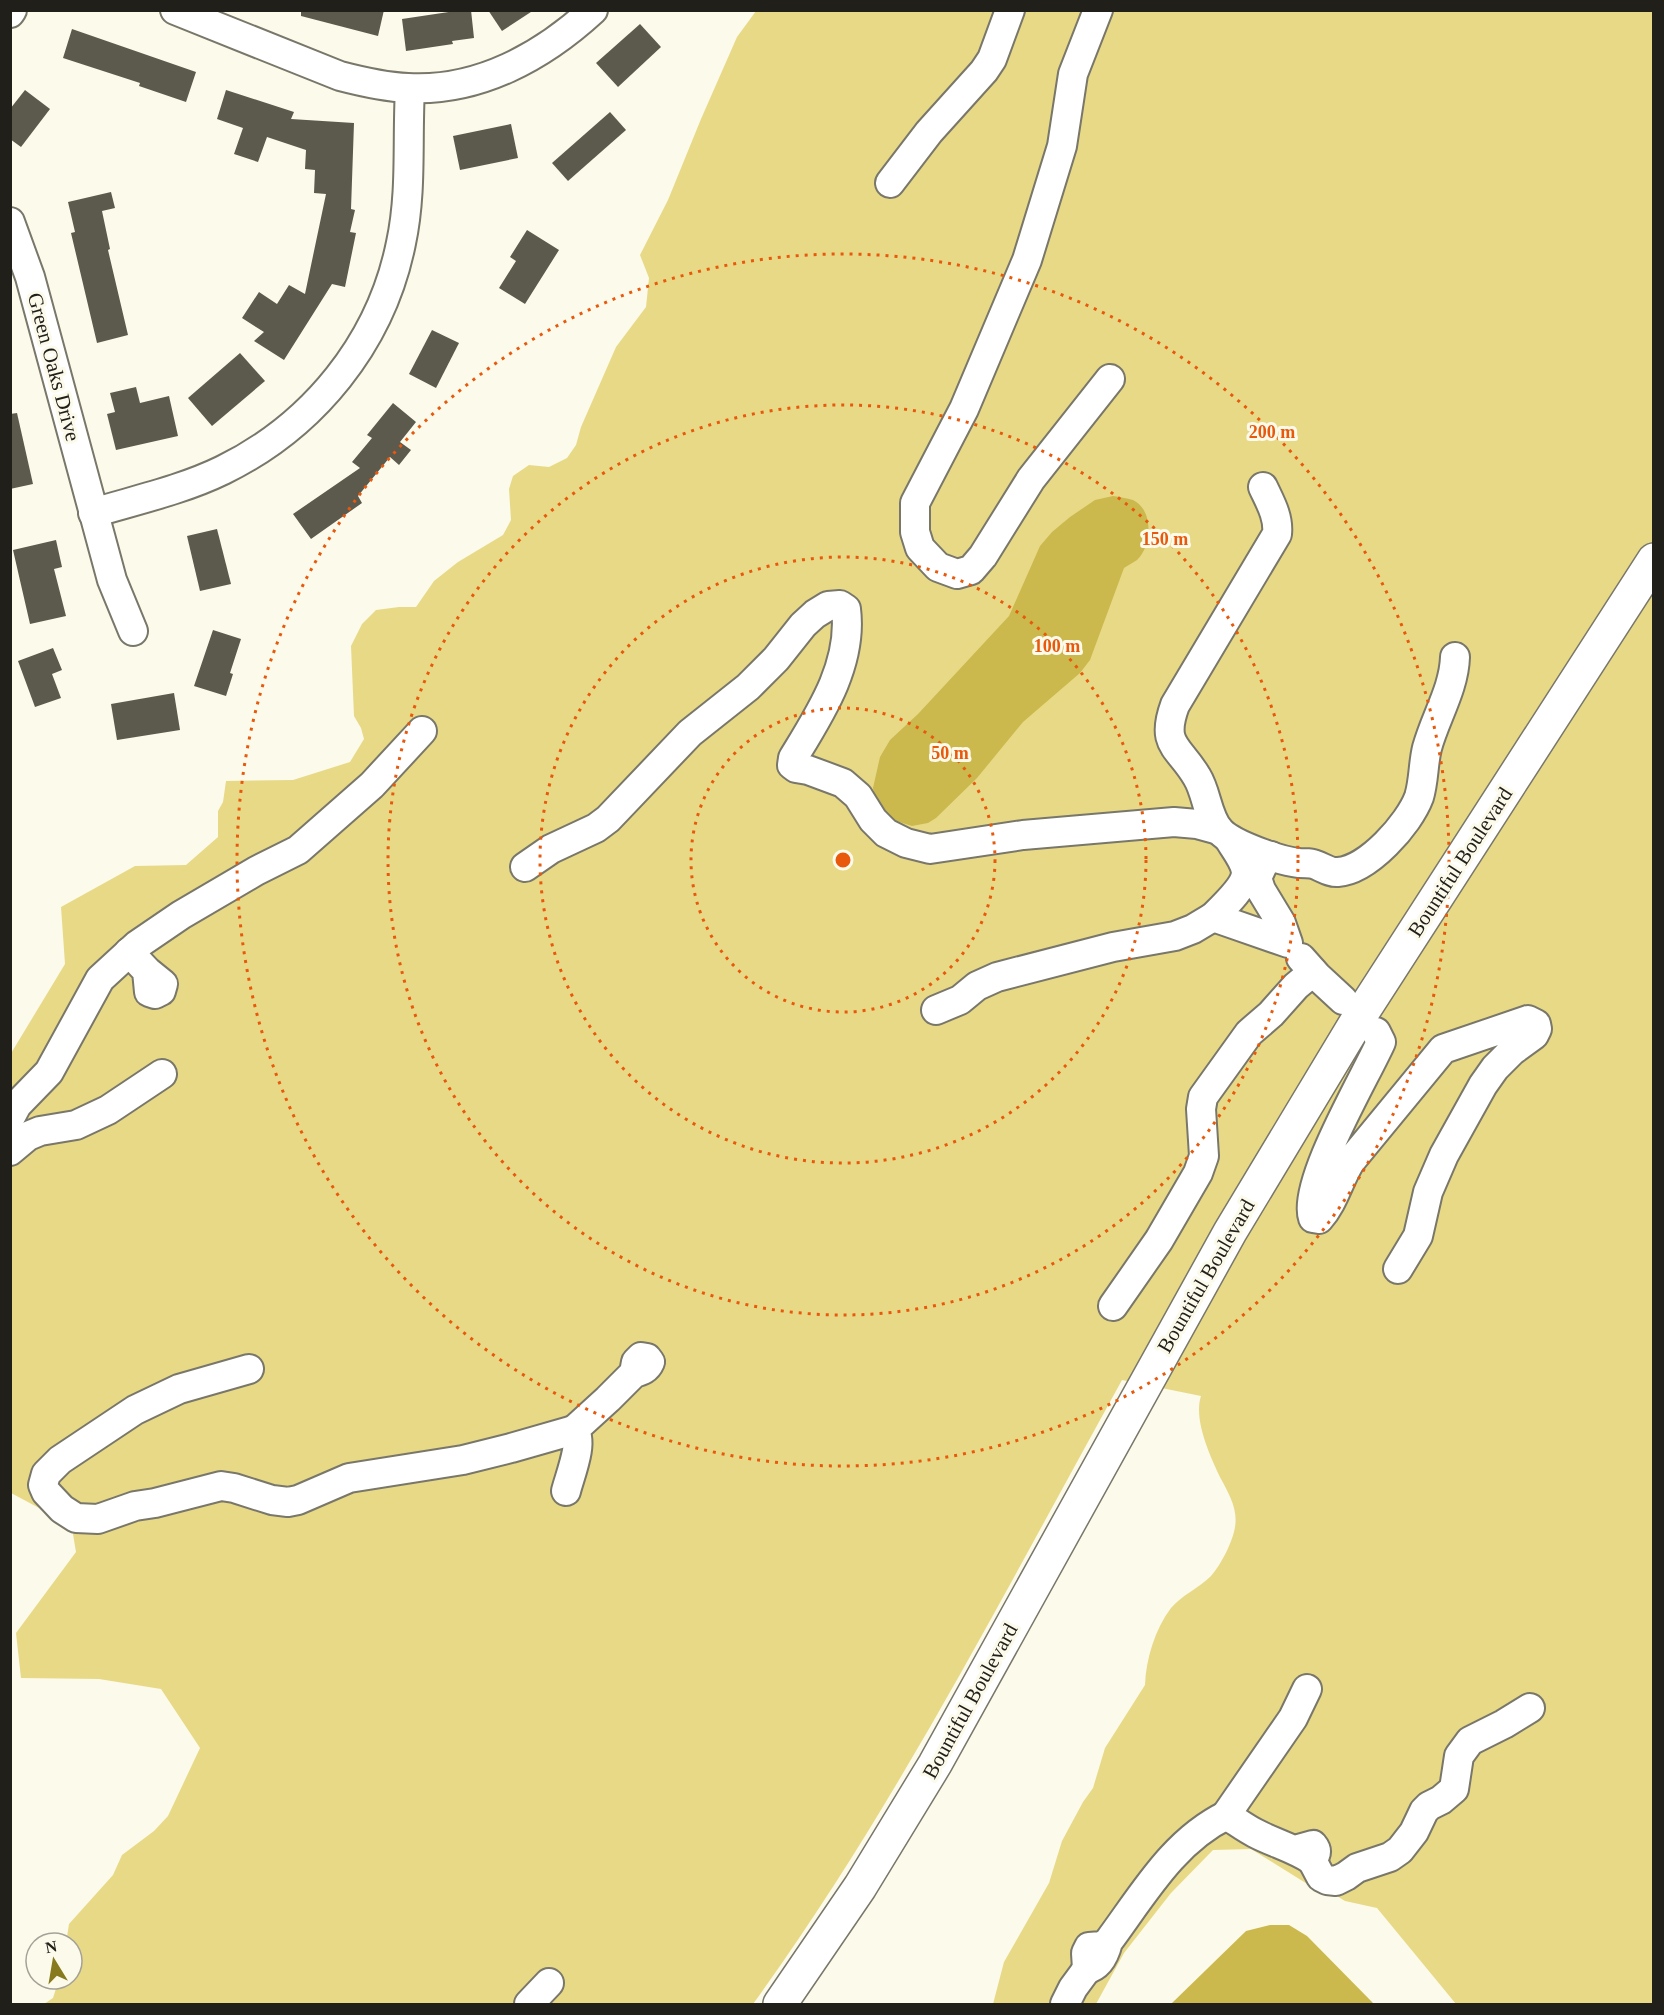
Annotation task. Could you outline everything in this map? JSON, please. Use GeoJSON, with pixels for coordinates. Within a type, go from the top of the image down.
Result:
{"type":"FeatureCollection","features":[{"type":"Feature","properties":{"kind":"main road","name":"Bountiful Boulevard"},"geometry":{"type":"LineString","coordinates":[[780,2004],[860,1887],[935,1764],[1265,1173],[1360,1016],[1653,560]]}},
{"type":"Feature","properties":{"kind":"street"},"geometry":{"type":"LineString","coordinates":[[175,10],[340,76],[410,89],[475,80],[508,69],[539,53],[568,33],[593,10]]}},
{"type":"Feature","properties":{"kind":"street"},"geometry":{"type":"LineString","coordinates":[[890,183],[929,132],[984,71],[992,59],[1010,10]]}},
{"type":"Feature","properties":{"kind":"street"},"geometry":{"type":"LineString","coordinates":[[1098,10],[1072,74],[1062,146],[1027,260],[964,409],[915,503],[915,532],[920,548],[938,567],[957,574],[971,570],[983,556],[1031,478],[1110,379]]}},
{"type":"Feature","properties":{"kind":"street"},"geometry":{"type":"LineString","coordinates":[[93,513],[189,483],[220,471],[251,455],[304,416],[345,369],[375,319],[402,243],[408,195],[410,89]]}},
{"type":"Feature","properties":{"kind":"street","name":"Green Oaks Drive"},"geometry":{"type":"LineString","coordinates":[[10,222],[30,277],[112,580],[133,631]]}},
{"type":"Feature","properties":{"kind":"street"},"geometry":{"type":"LineString","coordinates":[[936,1010],[960,1000],[977,986],[997,977],[1113,948],[1175,936],[1193,929],[1213,917],[1244,881],[1246,873],[1244,865],[1212,818],[1206,795],[1197,776],[1175,749],[1169,736],[1169,722],[1175,705],[1277,534],[1278,525],[1275,514],[1263,487]]}},
{"type":"Feature","properties":{"kind":"street"},"geometry":{"type":"LineString","coordinates":[[525,867],[551,849],[596,828],[608,819],[690,734],[748,687],[776,659],[803,625],[828,606],[840,605],[846,609],[848,621],[845,653],[833,686],[793,758],[792,765],[843,783],[858,796],[873,820],[886,832],[906,843],[930,849],[1023,835],[1174,822],[1197,824],[1283,861],[1312,864],[1336,873],[1351,869],[1378,851],[1401,827],[1418,799],[1424,778],[1426,751],[1455,672],[1455,657]]}},
{"type":"Feature","properties":{"kind":"street"},"geometry":{"type":"LineString","coordinates":[[10,1118],[17,1105],[49,1072],[100,979],[138,962],[181,915],[256,871],[298,850],[372,784],[422,731]]}},
{"type":"Feature","properties":{"kind":"street"},"geometry":{"type":"LineString","coordinates":[[1271,856],[1263,865],[1257,878],[1261,890],[1281,923],[1288,943],[1313,972],[1343,1000]]}},
{"type":"Feature","properties":{"kind":"street"},"geometry":{"type":"LineString","coordinates":[[1213,917],[1288,943]]}},
{"type":"Feature","properties":{"kind":"street"},"geometry":{"type":"LineString","coordinates":[[1113,1306],[1159,1240],[1198,1173],[1204,1156],[1201,1109],[1203,1097],[1249,1033],[1313,972]]}},
{"type":"Feature","properties":{"kind":"street"},"geometry":{"type":"LineString","coordinates":[[1376,1032],[1381,1042],[1327,1150],[1314,1193],[1311,1212],[1313,1218],[1319,1219],[1326,1210],[1350,1162],[1443,1049],[1528,1020],[1536,1024],[1537,1029],[1534,1035],[1512,1051],[1495,1068],[1484,1085],[1444,1155],[1428,1192],[1418,1236],[1398,1269]]}},
{"type":"Feature","properties":{"kind":"street"},"geometry":{"type":"LineString","coordinates":[[10,1151],[28,1136],[40,1131],[76,1125],[108,1110],[162,1074]]}},
{"type":"Feature","properties":{"kind":"street"},"geometry":{"type":"LineString","coordinates":[[249,1369],[179,1389],[135,1410],[60,1460],[46,1474],[43,1485],[46,1492],[62,1509],[76,1518],[98,1519],[135,1506],[221,1486],[272,1500],[288,1502],[298,1500],[349,1478],[463,1460],[574,1430],[634,1373]]}},
{"type":"Feature","properties":{"kind":"street"},"geometry":{"type":"LineString","coordinates":[[566,1491],[578,1446],[578,1435],[574,1430]]}},
{"type":"Feature","properties":{"kind":"street"},"geometry":{"type":"LineString","coordinates":[[1065,2004],[1087,1969],[1092,1968],[1101,1960],[1108,1942],[1175,1851],[1212,1822],[1227,1815],[1293,1718],[1306,1689]]}},
{"type":"Feature","properties":{"kind":"street"},"geometry":{"type":"LineString","coordinates":[[1227,1815],[1255,1833],[1304,1855],[1321,1877],[1336,1881],[1357,1869],[1390,1857],[1400,1850],[1414,1832],[1424,1811],[1454,1789],[1459,1756],[1470,1741],[1530,1708]]}},
{"type":"Feature","properties":{"kind":"street"},"geometry":{"type":"LineString","coordinates":[[529,2004],[549,1983]]}},
{"type":"Feature","properties":{"kind":"shaded area"},"geometry":{"type":"Polygon","coordinates":[[[756,11],[1653,11],[1653,2004],[1456,2004],[1377,1908],[1345,1901],[1337,1896],[1325,1895],[1251,1849],[1213,1850],[1171,1893],[1124,1953],[1096,2004],[993,2004],[1004,1962],[1049,1883],[1062,1841],[1093,1788],[1105,1748],[1145,1685],[1149,1655],[1160,1625],[1175,1603],[1211,1576],[1234,1533],[1236,1520],[1232,1502],[1213,1461],[1201,1427],[1199,1406],[1201,1396],[1122,1380],[947,1698],[901,1776],[805,1930],[753,2004],[44,2004],[53,1998],[55,1991],[84,1991],[84,1931],[68,1931],[69,1924],[113,1875],[122,1855],[154,1831],[168,1816],[200,1748],[161,1689],[99,1679],[21,1678],[16,1633],[76,1552],[71,1522],[56,1517],[11,1493],[10,1055],[65,964],[61,907],[135,866],[186,865],[218,837],[218,811],[223,802],[226,781],[293,780],[350,762],[364,739],[354,716],[351,646],[362,624],[376,610],[416,607],[434,581],[458,562],[503,535],[511,520],[509,489],[513,476],[529,465],[549,467],[567,458],[576,445],[581,427],[616,347],[646,307],[649,278],[640,255],[668,200],[737,37],[756,11]]]}},
{"type":"Feature","properties":{"kind":"shaded area"},"geometry":{"type":"Polygon","coordinates":[[[1113,496],[1133,500],[1140,505],[1147,520],[1148,538],[1142,554],[1124,568],[1090,660],[1080,673],[1023,722],[977,778],[936,818],[928,823],[912,826],[896,821],[881,810],[875,799],[873,788],[880,757],[890,740],[918,714],[1009,616],[1040,546],[1052,532],[1095,500],[1113,496]]]}},
{"type":"Feature","properties":{"kind":"shaded area"},"geometry":{"type":"Polygon","coordinates":[[[1270,1925],[1289,1925],[1307,1936],[1374,2004],[1171,2004],[1246,1931],[1270,1925]]]}},
{"type":"Feature","properties":{"kind":"building"},"geometry":{"type":"Polygon","coordinates":[[[301,10],[384,10],[378,36],[301,16],[301,10]]]}},
{"type":"Feature","properties":{"kind":"building"},"geometry":{"type":"Polygon","coordinates":[[[471,10],[474,38],[452,41],[453,44],[406,51],[402,19],[471,10]]]}},
{"type":"Feature","properties":{"kind":"building"},"geometry":{"type":"Polygon","coordinates":[[[488,10],[534,10],[502,31],[488,10]]]}},
{"type":"Feature","properties":{"kind":"building"},"geometry":{"type":"Polygon","coordinates":[[[640,24],[661,47],[618,87],[596,63],[640,24]]]}},
{"type":"Feature","properties":{"kind":"building"},"geometry":{"type":"Polygon","coordinates":[[[72,29],[196,72],[186,102],[139,86],[140,83],[63,58],[72,29]]]}},
{"type":"Feature","properties":{"kind":"building"},"geometry":{"type":"Polygon","coordinates":[[[25,90],[50,109],[21,147],[10,139],[10,109],[25,90]]]}},
{"type":"Feature","properties":{"kind":"building"},"geometry":{"type":"Polygon","coordinates":[[[226,90],[294,112],[291,119],[354,123],[351,209],[355,210],[350,232],[356,233],[345,287],[332,284],[284,360],[254,341],[264,332],[242,318],[259,292],[277,304],[289,285],[305,294],[326,194],[314,193],[315,170],[305,169],[306,150],[267,137],[258,162],[234,154],[243,128],[217,119],[226,90]]]}},
{"type":"Feature","properties":{"kind":"building"},"geometry":{"type":"Polygon","coordinates":[[[610,112],[626,130],[568,181],[552,163],[610,112]]]}},
{"type":"Feature","properties":{"kind":"building"},"geometry":{"type":"Polygon","coordinates":[[[511,124],[518,158],[460,170],[453,136],[511,124]]]}},
{"type":"Feature","properties":{"kind":"building"},"geometry":{"type":"Polygon","coordinates":[[[111,192],[115,208],[102,211],[110,249],[108,250],[128,335],[97,343],[71,233],[75,232],[68,202],[111,192]]]}},
{"type":"Feature","properties":{"kind":"building"},"geometry":{"type":"Polygon","coordinates":[[[527,230],[559,250],[525,304],[499,288],[516,261],[510,257],[527,230]]]}},
{"type":"Feature","properties":{"kind":"building"},"geometry":{"type":"Polygon","coordinates":[[[432,330],[459,343],[436,388],[409,374],[432,330]]]}},
{"type":"Feature","properties":{"kind":"building"},"geometry":{"type":"Polygon","coordinates":[[[240,353],[265,381],[212,426],[188,398],[240,353]]]}},
{"type":"Feature","properties":{"kind":"building"},"geometry":{"type":"Polygon","coordinates":[[[136,387],[140,403],[169,396],[178,436],[116,450],[107,414],[115,412],[110,393],[136,387]]]}},
{"type":"Feature","properties":{"kind":"building"},"geometry":{"type":"Polygon","coordinates":[[[393,403],[416,422],[400,442],[411,450],[399,465],[390,457],[358,496],[362,503],[311,539],[293,514],[360,468],[352,462],[372,438],[367,435],[393,403]]]}},
{"type":"Feature","properties":{"kind":"building"},"geometry":{"type":"Polygon","coordinates":[[[17,413],[33,484],[10,489],[10,414],[17,413]]]}},
{"type":"Feature","properties":{"kind":"building"},"geometry":{"type":"Polygon","coordinates":[[[217,529],[231,584],[200,591],[187,536],[217,529]]]}},
{"type":"Feature","properties":{"kind":"building"},"geometry":{"type":"Polygon","coordinates":[[[56,540],[62,567],[54,569],[66,616],[30,624],[13,550],[56,540]]]}},
{"type":"Feature","properties":{"kind":"building"},"geometry":{"type":"Polygon","coordinates":[[[213,630],[241,639],[230,673],[233,674],[226,696],[194,686],[213,630]]]}},
{"type":"Feature","properties":{"kind":"building"},"geometry":{"type":"Polygon","coordinates":[[[53,648],[62,670],[52,674],[61,698],[35,707],[18,661],[53,648]]]}},
{"type":"Feature","properties":{"kind":"building"},"geometry":{"type":"Polygon","coordinates":[[[174,693],[180,730],[117,740],[111,704],[174,693]]]}}]}
